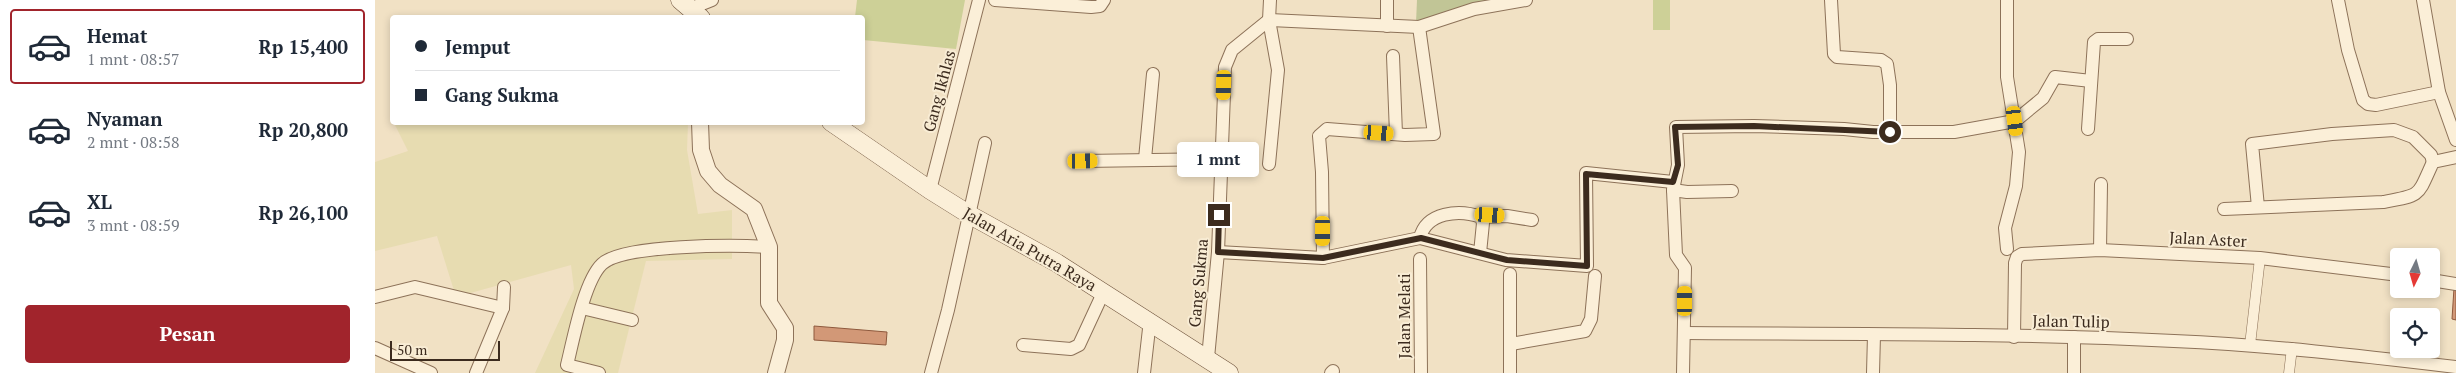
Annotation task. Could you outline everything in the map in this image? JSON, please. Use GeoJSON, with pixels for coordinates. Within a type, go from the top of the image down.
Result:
{"type":"FeatureCollection","features":[{"type":"Feature","properties":{"kind":"main road","name":"Jalan Aria Putra Raya"},"geometry":{"type":"LineString","coordinates":[[835,125],[930,190],[970,215],[1104,291],[1229,373]]}},
{"type":"Feature","properties":{"kind":"street"},"geometry":{"type":"LineString","coordinates":[[691,9],[712,0]]}},
{"type":"Feature","properties":{"kind":"street","name":"Gang Ikhlas"},"geometry":{"type":"LineString","coordinates":[[930,190],[979,0]]}},
{"type":"Feature","properties":{"kind":"street"},"geometry":{"type":"LineString","coordinates":[[995,0],[1091,7],[1100,6],[1104,0]]}},
{"type":"Feature","properties":{"kind":"street"},"geometry":{"type":"LineString","coordinates":[[1269,164],[1278,70],[1269,20],[1270,0]]}},
{"type":"Feature","properties":{"kind":"street"},"geometry":{"type":"LineString","coordinates":[[1387,0],[1387,26]]}},
{"type":"Feature","properties":{"kind":"street"},"geometry":{"type":"LineString","coordinates":[[1269,20],[1419,27],[1474,9],[1526,0]]}},
{"type":"Feature","properties":{"kind":"street"},"geometry":{"type":"LineString","coordinates":[[1831,0],[1834,54],[1837,57],[1881,60],[1887,64],[1890,85],[1890,132]]}},
{"type":"Feature","properties":{"kind":"street"},"geometry":{"type":"LineString","coordinates":[[2007,0],[2007,77],[2019,152],[2016,186],[2005,228],[2012,253],[2014,337]]}},
{"type":"Feature","properties":{"kind":"street"},"geometry":{"type":"LineString","coordinates":[[2338,0],[2348,50],[2363,100],[2368,104],[2375,105],[2439,92]]}},
{"type":"Feature","properties":{"kind":"street"},"geometry":{"type":"LineString","coordinates":[[2423,0],[2439,92],[2456,140]]}},
{"type":"Feature","properties":{"kind":"street","name":"Gang Sukma"},"geometry":{"type":"LineString","coordinates":[[1208,358],[1218,252],[1227,57],[1232,50],[1269,20]]}},
{"type":"Feature","properties":{"kind":"street"},"geometry":{"type":"LineString","coordinates":[[1323,258],[1322,172],[1319,136],[1327,129],[1432,136],[1435,132],[1419,27]]}},
{"type":"Feature","properties":{"kind":"street"},"geometry":{"type":"LineString","coordinates":[[2088,129],[2093,45],[2096,39],[2127,39]]}},
{"type":"Feature","properties":{"kind":"street"},"geometry":{"type":"LineString","coordinates":[[1393,56],[1396,134]]}},
{"type":"Feature","properties":{"kind":"street"},"geometry":{"type":"LineString","coordinates":[[1145,159],[1153,74]]}},
{"type":"Feature","properties":{"kind":"street"},"geometry":{"type":"LineString","coordinates":[[1683,373],[1685,268],[1676,256],[1673,186],[1678,165],[1674,130],[1679,127],[1754,126],[1890,132],[1954,132],[2015,121],[2043,98],[2055,76],[2091,81]]}},
{"type":"Feature","properties":{"kind":"street"},"geometry":{"type":"LineString","coordinates":[[700,125],[701,150],[708,170],[720,185],[754,209],[769,247],[769,304],[785,328],[785,340],[776,373]]}},
{"type":"Feature","properties":{"kind":"street"},"geometry":{"type":"LineString","coordinates":[[2223,209],[2383,202],[2413,196],[2421,188],[2433,162],[2431,155],[2413,137],[2395,130],[2332,134],[2252,144],[2257,207]]}},
{"type":"Feature","properties":{"kind":"street"},"geometry":{"type":"LineString","coordinates":[[931,373],[970,215],[985,142]]}},
{"type":"Feature","properties":{"kind":"street"},"geometry":{"type":"LineString","coordinates":[[2433,162],[2456,157]]}},
{"type":"Feature","properties":{"kind":"street"},"geometry":{"type":"LineString","coordinates":[[1083,161],[1221,159]]}},
{"type":"Feature","properties":{"kind":"street"},"geometry":{"type":"LineString","coordinates":[[1218,252],[1323,258],[1421,238],[1507,260],[1587,266],[1586,174],[1673,186],[1687,192],[1732,191]]}},
{"type":"Feature","properties":{"kind":"street"},"geometry":{"type":"LineString","coordinates":[[2099,250],[2101,184]]}},
{"type":"Feature","properties":{"kind":"street"},"geometry":{"type":"LineString","coordinates":[[1421,238],[1425,226],[1434,217],[1445,214],[1507,216],[1532,220]]}},
{"type":"Feature","properties":{"kind":"street"},"geometry":{"type":"LineString","coordinates":[[1480,253],[1483,223],[1481,216]]}},
{"type":"Feature","properties":{"kind":"street"},"geometry":{"type":"LineString","coordinates":[[599,373],[561,364],[595,273],[603,264],[614,257],[694,247],[769,247]]}},
{"type":"Feature","properties":{"kind":"street","name":"Jalan Aster"},"geometry":{"type":"LineString","coordinates":[[2012,253],[2099,250],[2260,258],[2390,274]]}},
{"type":"Feature","properties":{"kind":"street"},"geometry":{"type":"LineString","coordinates":[[2250,345],[2260,258]]}},
{"type":"Feature","properties":{"kind":"street","name":"Jalan Melati"},"geometry":{"type":"LineString","coordinates":[[1420,259],[1421,373]]}},
{"type":"Feature","properties":{"kind":"street"},"geometry":{"type":"LineString","coordinates":[[1510,274],[1510,373]]}},
{"type":"Feature","properties":{"kind":"street"},"geometry":{"type":"LineString","coordinates":[[1511,344],[1585,330],[1591,319],[1595,276]]}},
{"type":"Feature","properties":{"kind":"street"},"geometry":{"type":"LineString","coordinates":[[2440,281],[2456,284]]}},
{"type":"Feature","properties":{"kind":"street"},"geometry":{"type":"LineString","coordinates":[[375,297],[415,287],[503,308]]}},
{"type":"Feature","properties":{"kind":"street"},"geometry":{"type":"LineString","coordinates":[[477,373],[503,308],[504,287]]}},
{"type":"Feature","properties":{"kind":"street"},"geometry":{"type":"LineString","coordinates":[[1023,345],[1071,349],[1079,345],[1104,291]]}},
{"type":"Feature","properties":{"kind":"street"},"geometry":{"type":"LineString","coordinates":[[582,308],[632,320]]}},
{"type":"Feature","properties":{"kind":"street"},"geometry":{"type":"LineString","coordinates":[[1145,373],[1150,320]]}},
{"type":"Feature","properties":{"kind":"street","name":"Jalan Tulip"},"geometry":{"type":"LineString","coordinates":[[1685,333],[2075,337],[2292,348],[2456,367]]}},
{"type":"Feature","properties":{"kind":"street"},"geometry":{"type":"LineString","coordinates":[[1873,373],[1874,335]]}},
{"type":"Feature","properties":{"kind":"street"},"geometry":{"type":"LineString","coordinates":[[2074,373],[2075,337]]}},
{"type":"Feature","properties":{"kind":"street"},"geometry":{"type":"LineString","coordinates":[[375,348],[431,373]]}},
{"type":"Feature","properties":{"kind":"street"},"geometry":{"type":"LineString","coordinates":[[2289,373],[2292,348]]}},
{"type":"Feature","properties":{"kind":"shaded area"},"geometry":{"type":"Polygon","coordinates":[[[395,125],[688,125],[687,150],[698,214],[732,210],[732,259],[646,261],[618,373],[535,373],[574,289],[571,265],[456,297],[437,236],[375,251],[375,162],[408,151],[395,125]]]}},
{"type":"Feature","properties":{"kind":"green space"},"geometry":{"type":"Polygon","coordinates":[[[857,0],[965,0],[956,49],[865,40],[865,15],[855,15],[857,0]]]}},
{"type":"Feature","properties":{"kind":"green space"},"geometry":{"type":"Polygon","coordinates":[[[1417,0],[1502,0],[1416,23],[1417,0]]]}},
{"type":"Feature","properties":{"kind":"green space"},"geometry":{"type":"Polygon","coordinates":[[[1653,0],[1670,0],[1670,30],[1653,30],[1653,0]]]}},
{"type":"Feature","properties":{"kind":"building"},"geometry":{"type":"Polygon","coordinates":[[[2454,288],[2456,288],[2456,320],[2452,319],[2454,288]]]}},
{"type":"Feature","properties":{"kind":"building"},"geometry":{"type":"Polygon","coordinates":[[[814,326],[887,332],[886,345],[814,340],[814,326]]]}},
{"type":"Feature","properties":{"kind":"route"},"geometry":{"type":"LineString","coordinates":[[1219,215],[1218,252],[1323,258],[1384,244],[1421,238],[1450,247],[1507,260],[1587,266],[1586,174],[1673,182],[1678,165],[1675,127],[1844,128],[1890,132]]}}]}
